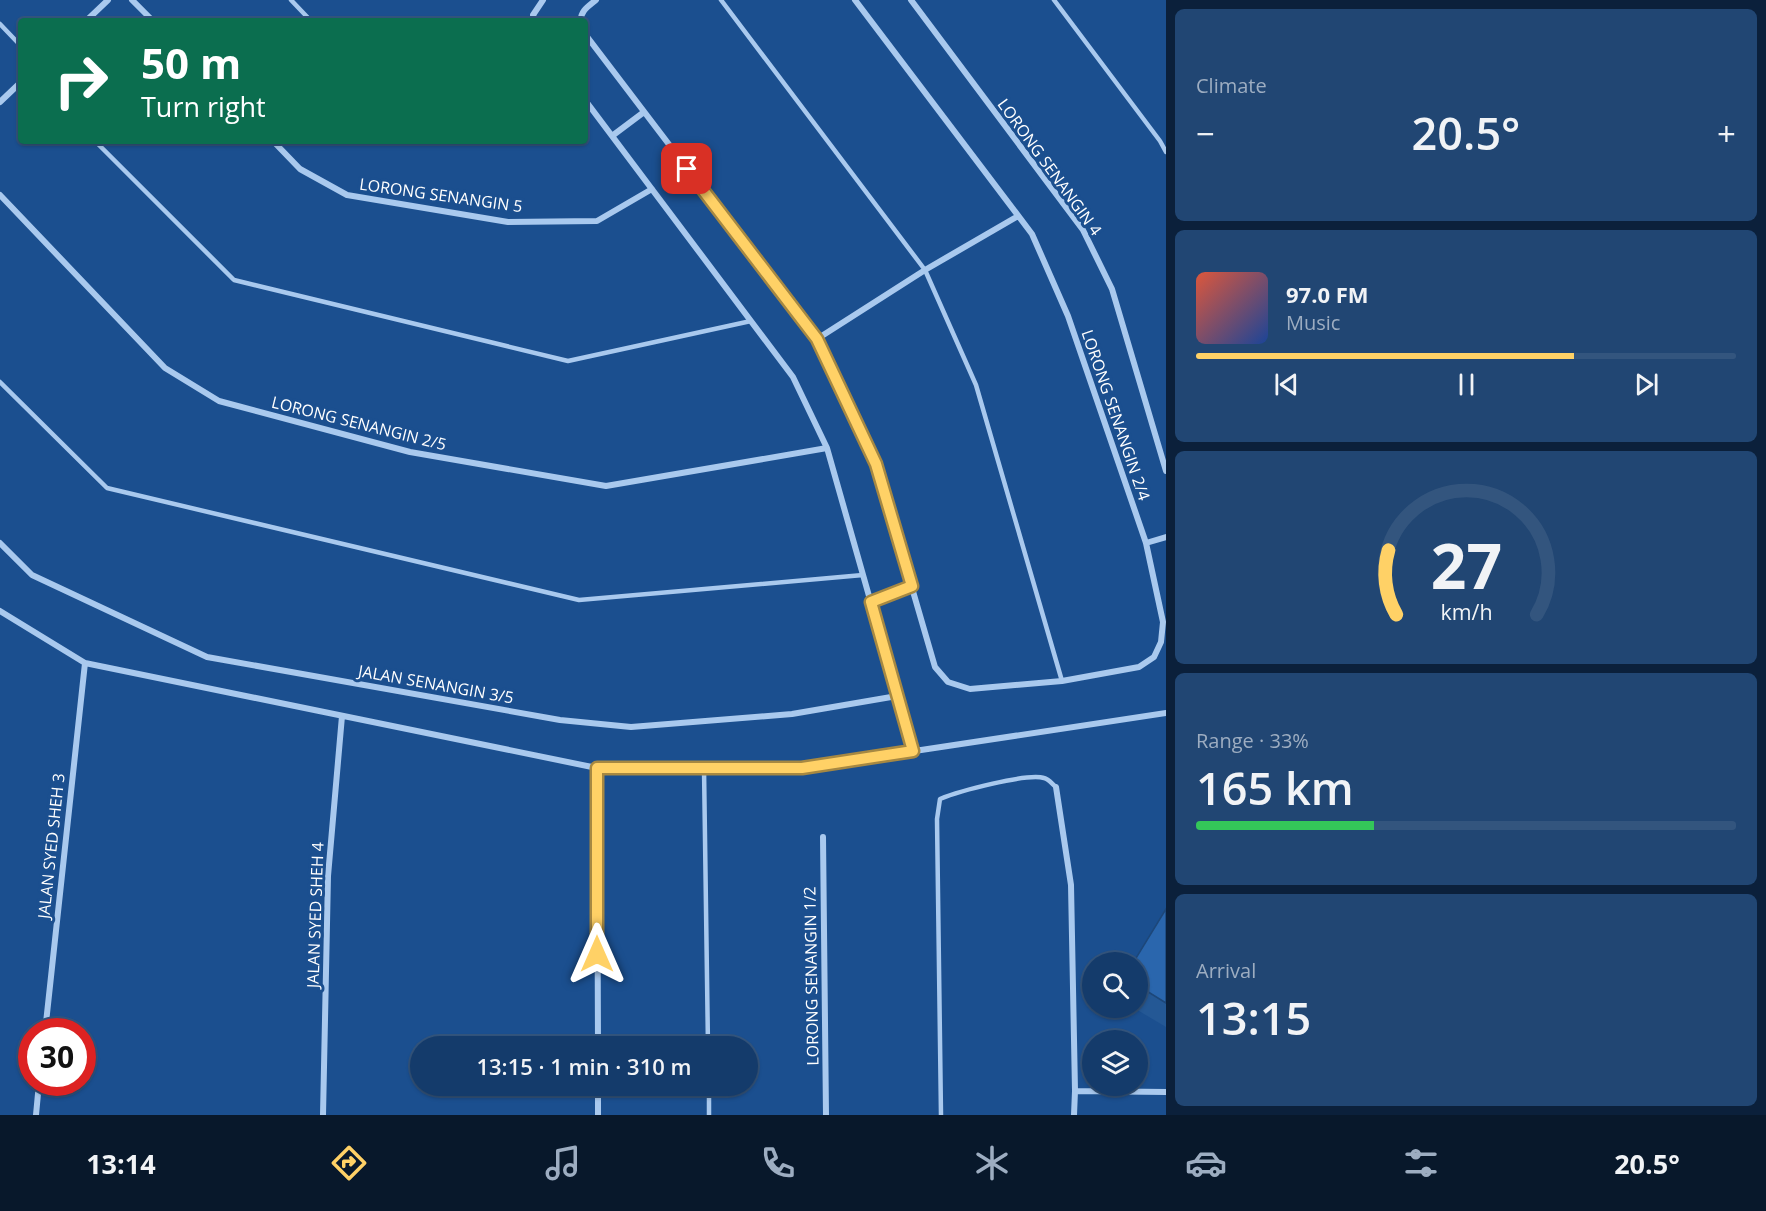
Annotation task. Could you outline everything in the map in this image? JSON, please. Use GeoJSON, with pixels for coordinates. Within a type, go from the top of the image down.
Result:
{"type":"FeatureCollection","features":[{"type":"Feature","properties":{"kind":"street"},"geometry":{"type":"LineString","coordinates":[[89,18],[108,0]]}},
{"type":"Feature","properties":{"kind":"street"},"geometry":{"type":"LineString","coordinates":[[132,0],[150,18]]}},
{"type":"Feature","properties":{"kind":"street"},"geometry":{"type":"LineString","coordinates":[[534,18],[543,0]]}},
{"type":"Feature","properties":{"kind":"street"},"geometry":{"type":"LineString","coordinates":[[581,18],[585,8],[596,0]]}},
{"type":"Feature","properties":{"kind":"street","name":"LORONG SENANGIN 2/4"},"geometry":{"type":"LineString","coordinates":[[588,38],[817,339],[876,464],[934,667],[948,682],[970,689],[1062,681],[1139,667],[1154,657],[1161,642],[1163,622],[1146,543],[1068,316],[1032,234],[855,0]]}},
{"type":"Feature","properties":{"kind":"street","name":"LORONG SENANGIN 4"},"geometry":{"type":"LineString","coordinates":[[911,0],[1083,230],[1112,288],[1166,471]]}},
{"type":"Feature","properties":{"kind":"street"},"geometry":{"type":"LineString","coordinates":[[0,102],[18,85]]}},
{"type":"Feature","properties":{"kind":"street"},"geometry":{"type":"LineString","coordinates":[[588,104],[793,377],[828,448],[913,751]]}},
{"type":"Feature","properties":{"kind":"street"},"geometry":{"type":"LineString","coordinates":[[612,136],[644,112]]}},
{"type":"Feature","properties":{"kind":"street","name":"LORONG SENANGIN 5"},"geometry":{"type":"LineString","coordinates":[[276,144],[300,169],[347,195],[508,222],[597,221],[652,189]]}},
{"type":"Feature","properties":{"kind":"street","name":"LORONG SENANGIN 2/5"},"geometry":{"type":"LineString","coordinates":[[0,195],[165,368],[219,401],[410,452],[606,486],[828,448]]}},
{"type":"Feature","properties":{"kind":"street"},"geometry":{"type":"LineString","coordinates":[[817,339],[926,270],[1018,216]]}},
{"type":"Feature","properties":{"kind":"street"},"geometry":{"type":"LineString","coordinates":[[1146,543],[1166,537]]}},
{"type":"Feature","properties":{"kind":"street","name":"JALAN SENANGIN 3/5"},"geometry":{"type":"LineString","coordinates":[[0,543],[32,575],[207,657],[560,720],[631,727],[792,714],[897,696]]}},
{"type":"Feature","properties":{"kind":"street"},"geometry":{"type":"LineString","coordinates":[[871,602],[912,586]]}},
{"type":"Feature","properties":{"kind":"street"},"geometry":{"type":"LineString","coordinates":[[0,611],[85,663],[597,768],[802,768],[1166,713]]}},
{"type":"Feature","properties":{"kind":"street","name":"JALAN SYED SHEH 3"},"geometry":{"type":"LineString","coordinates":[[47,1018],[85,663]]}},
{"type":"Feature","properties":{"kind":"street","name":"JALAN SYED SHEH 4"},"geometry":{"type":"LineString","coordinates":[[323,1115],[328,876],[342,716]]}},
{"type":"Feature","properties":{"kind":"street"},"geometry":{"type":"LineString","coordinates":[[597,768],[598,1036]]}},
{"type":"Feature","properties":{"kind":"street"},"geometry":{"type":"LineString","coordinates":[[1056,787],[1071,885],[1074,1115]]}},
{"type":"Feature","properties":{"kind":"street","name":"LORONG SENANGIN 1/2"},"geometry":{"type":"LineString","coordinates":[[823,837],[826,1115]]}},
{"type":"Feature","properties":{"kind":"street"},"geometry":{"type":"LineString","coordinates":[[1075,1091],[1166,1092]]}},
{"type":"Feature","properties":{"kind":"street"},"geometry":{"type":"LineString","coordinates":[[36,1115],[38,1096]]}},
{"type":"Feature","properties":{"kind":"street"},"geometry":{"type":"LineString","coordinates":[[598,1096],[598,1115]]}},
{"type":"Feature","properties":{"kind":"lane"},"geometry":{"type":"LineString","coordinates":[[291,0],[308,18]]}},
{"type":"Feature","properties":{"kind":"lane"},"geometry":{"type":"LineString","coordinates":[[721,0],[926,270],[976,385],[1062,681]]}},
{"type":"Feature","properties":{"kind":"lane"},"geometry":{"type":"LineString","coordinates":[[1054,0],[1166,152]]}},
{"type":"Feature","properties":{"kind":"lane"},"geometry":{"type":"LineString","coordinates":[[0,24],[18,43]]}},
{"type":"Feature","properties":{"kind":"lane"},"geometry":{"type":"LineString","coordinates":[[98,144],[234,279],[568,361],[751,321]]}},
{"type":"Feature","properties":{"kind":"lane"},"geometry":{"type":"LineString","coordinates":[[0,382],[107,488],[579,600],[863,575]]}},
{"type":"Feature","properties":{"kind":"lane"},"geometry":{"type":"LineString","coordinates":[[704,768],[708,1036]]}},
{"type":"Feature","properties":{"kind":"lane"},"geometry":{"type":"LineString","coordinates":[[941,1115],[937,819],[940,799],[958,792],[1030,777],[1046,778],[1056,787]]}},
{"type":"Feature","properties":{"kind":"lane"},"geometry":{"type":"LineString","coordinates":[[709,1096],[709,1115]]}},
{"type":"Feature","properties":{"kind":"building"},"geometry":{"type":"Polygon","coordinates":[[[1166,909],[1166,1003],[1148,992],[1148,952],[1140,952],[1166,909]]]}},
{"type":"Feature","properties":{"kind":"route"},"geometry":{"type":"LineString","coordinates":[[597,954],[597,768],[802,768],[913,751],[871,602],[912,586],[876,464],[817,339],[687,169]]}}]}
